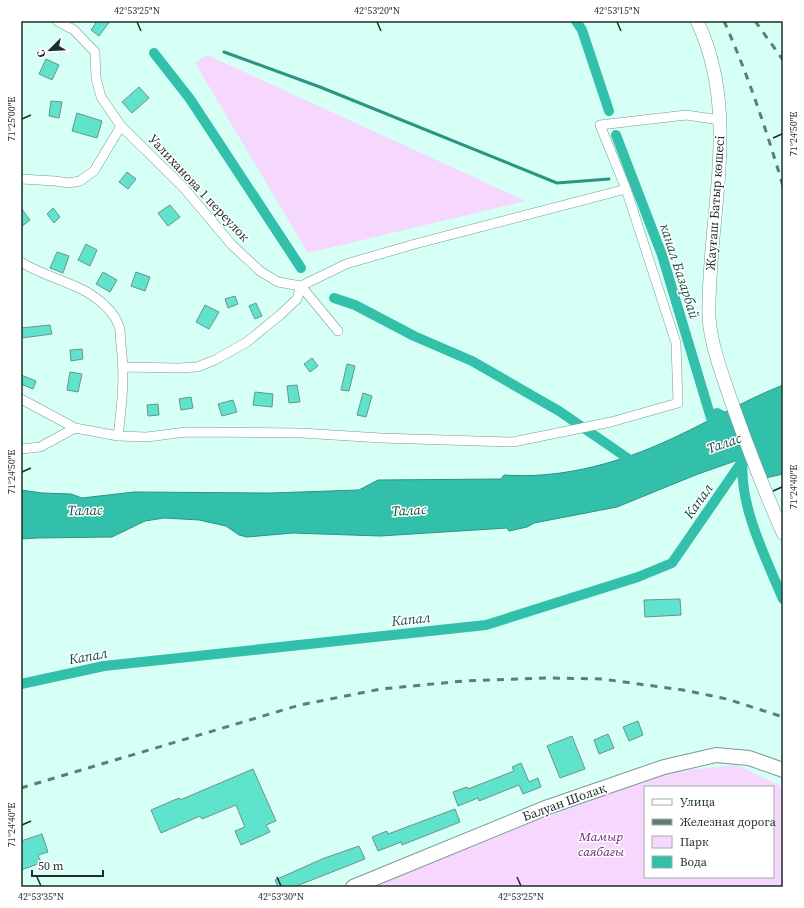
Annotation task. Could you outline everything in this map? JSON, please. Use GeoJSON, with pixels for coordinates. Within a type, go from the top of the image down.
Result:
{"type":"FeatureCollection","features":[{"type":"Feature","properties":{"kind":"main road","name":"Жауғаш Батыр көшесі"},"geometry":{"type":"LineString","coordinates":[[697,21],[708,43],[713,64],[720,120],[719,180],[711,270],[709,318],[718,359],[726,386],[762,485],[783,533]]}},
{"type":"Feature","properties":{"kind":"main road","name":"Балуан Шолақ"},"geometry":{"type":"LineString","coordinates":[[353,887],[548,807],[664,767],[716,755],[749,758],[783,770]]}},
{"type":"Feature","properties":{"kind":"street","name":"Уалиханова 1 переулок"},"geometry":{"type":"LineString","coordinates":[[57,21],[74,30],[95,52],[96,78],[101,97],[121,126],[184,187],[232,244],[260,271],[278,282],[301,286]]}},
{"type":"Feature","properties":{"kind":"street"},"geometry":{"type":"LineString","coordinates":[[21,399],[75,428],[98,431],[118,436],[147,437],[186,432],[300,433],[381,438],[513,442],[611,422],[678,403],[676,343],[626,188],[600,125],[686,115],[720,120]]}},
{"type":"Feature","properties":{"kind":"street"},"geometry":{"type":"LineString","coordinates":[[21,179],[56,181],[70,184],[80,181],[94,171],[121,126]]}},
{"type":"Feature","properties":{"kind":"street"},"geometry":{"type":"LineString","coordinates":[[124,367],[197,367],[215,360],[247,342],[297,299],[301,286],[354,262],[415,244],[626,188]]}},
{"type":"Feature","properties":{"kind":"street"},"geometry":{"type":"LineString","coordinates":[[21,262],[32,270],[84,291],[110,310],[119,326],[124,367],[123,399],[118,436]]}},
{"type":"Feature","properties":{"kind":"street"},"geometry":{"type":"LineString","coordinates":[[301,286],[338,331]]}},
{"type":"Feature","properties":{"kind":"street"},"geometry":{"type":"LineString","coordinates":[[21,449],[40,447],[75,428]]}},
{"type":"Feature","properties":{"kind":"green space"},"geometry":{"type":"Polygon","coordinates":[[[207,55],[526,201],[308,253],[195,63],[207,55]]]}},
{"type":"Feature","properties":{"kind":"green space","name":"Мамыр саябағы"},"geometry":{"type":"Polygon","coordinates":[[[737,765],[783,787],[783,887],[370,887],[530,823],[666,772],[737,765]]]}},
{"type":"Feature","properties":{"kind":"water","name":"Талас"},"geometry":{"type":"Polygon","coordinates":[[[783,385],[783,474],[761,479],[755,475],[745,460],[741,459],[698,474],[617,507],[534,523],[527,527],[509,531],[507,528],[380,536],[293,533],[247,537],[239,535],[226,526],[199,520],[164,518],[145,521],[112,537],[21,539],[21,490],[42,493],[71,494],[82,498],[134,492],[271,493],[359,490],[378,480],[501,479],[504,475],[544,475],[584,469],[642,452],[783,385]]]}},
{"type":"Feature","properties":{"kind":"building"},"geometry":{"type":"Polygon","coordinates":[[[97,21],[110,21],[99,36],[91,30],[97,21]]]}},
{"type":"Feature","properties":{"kind":"building"},"geometry":{"type":"Polygon","coordinates":[[[46,59],[59,65],[52,80],[39,74],[46,59]]]}},
{"type":"Feature","properties":{"kind":"building"},"geometry":{"type":"Polygon","coordinates":[[[139,87],[149,98],[132,113],[122,102],[139,87]]]}},
{"type":"Feature","properties":{"kind":"building"},"geometry":{"type":"Polygon","coordinates":[[[51,101],[62,102],[59,118],[49,116],[51,101]]]}},
{"type":"Feature","properties":{"kind":"building"},"geometry":{"type":"Polygon","coordinates":[[[77,113],[102,121],[97,138],[72,131],[77,113]]]}},
{"type":"Feature","properties":{"kind":"building"},"geometry":{"type":"Polygon","coordinates":[[[127,172],[136,179],[128,189],[119,182],[127,172]]]}},
{"type":"Feature","properties":{"kind":"building"},"geometry":{"type":"Polygon","coordinates":[[[170,205],[180,217],[168,226],[158,213],[170,205]]]}},
{"type":"Feature","properties":{"kind":"building"},"geometry":{"type":"Polygon","coordinates":[[[21,208],[30,220],[21,227],[21,208]]]}},
{"type":"Feature","properties":{"kind":"building"},"geometry":{"type":"Polygon","coordinates":[[[53,208],[60,217],[54,223],[47,214],[53,208]]]}},
{"type":"Feature","properties":{"kind":"building"},"geometry":{"type":"Polygon","coordinates":[[[86,244],[97,250],[90,266],[78,260],[86,244]]]}},
{"type":"Feature","properties":{"kind":"building"},"geometry":{"type":"Polygon","coordinates":[[[57,252],[69,256],[63,273],[50,268],[57,252]]]}},
{"type":"Feature","properties":{"kind":"building"},"geometry":{"type":"Polygon","coordinates":[[[103,272],[117,280],[110,292],[96,284],[103,272]]]}},
{"type":"Feature","properties":{"kind":"building"},"geometry":{"type":"Polygon","coordinates":[[[136,272],[150,277],[145,291],[131,286],[136,272]]]}},
{"type":"Feature","properties":{"kind":"building"},"geometry":{"type":"Polygon","coordinates":[[[235,296],[238,304],[228,308],[225,299],[235,296]]]}},
{"type":"Feature","properties":{"kind":"building"},"geometry":{"type":"Polygon","coordinates":[[[256,303],[262,316],[255,319],[249,306],[256,303]]]}},
{"type":"Feature","properties":{"kind":"building"},"geometry":{"type":"Polygon","coordinates":[[[205,305],[219,312],[209,329],[196,322],[205,305]]]}},
{"type":"Feature","properties":{"kind":"building"},"geometry":{"type":"Polygon","coordinates":[[[50,325],[52,334],[22,338],[21,328],[50,325]]]}},
{"type":"Feature","properties":{"kind":"building"},"geometry":{"type":"Polygon","coordinates":[[[82,349],[83,359],[71,361],[70,350],[82,349]]]}},
{"type":"Feature","properties":{"kind":"building"},"geometry":{"type":"Polygon","coordinates":[[[312,358],[318,366],[310,372],[304,364],[312,358]]]}},
{"type":"Feature","properties":{"kind":"building"},"geometry":{"type":"Polygon","coordinates":[[[347,364],[355,366],[349,391],[341,390],[347,364]]]}},
{"type":"Feature","properties":{"kind":"building"},"geometry":{"type":"Polygon","coordinates":[[[70,372],[82,374],[78,392],[67,390],[70,372]]]}},
{"type":"Feature","properties":{"kind":"building"},"geometry":{"type":"Polygon","coordinates":[[[21,375],[36,381],[33,389],[21,384],[21,375]]]}},
{"type":"Feature","properties":{"kind":"building"},"geometry":{"type":"Polygon","coordinates":[[[297,385],[300,402],[289,403],[287,386],[297,385]]]}},
{"type":"Feature","properties":{"kind":"building"},"geometry":{"type":"Polygon","coordinates":[[[255,392],[273,394],[272,407],[253,405],[255,392]]]}},
{"type":"Feature","properties":{"kind":"building"},"geometry":{"type":"Polygon","coordinates":[[[363,393],[372,396],[366,417],[357,415],[363,393]]]}},
{"type":"Feature","properties":{"kind":"building"},"geometry":{"type":"Polygon","coordinates":[[[191,397],[193,408],[181,410],[179,399],[191,397]]]}},
{"type":"Feature","properties":{"kind":"building"},"geometry":{"type":"Polygon","coordinates":[[[233,400],[237,412],[222,416],[218,404],[233,400]]]}},
{"type":"Feature","properties":{"kind":"building"},"geometry":{"type":"Polygon","coordinates":[[[158,404],[159,415],[148,416],[147,405],[158,404]]]}},
{"type":"Feature","properties":{"kind":"building"},"geometry":{"type":"Polygon","coordinates":[[[680,599],[681,615],[645,617],[644,600],[680,599]]]}},
{"type":"Feature","properties":{"kind":"building"},"geometry":{"type":"Polygon","coordinates":[[[638,721],[643,735],[629,741],[623,727],[638,721]]]}},
{"type":"Feature","properties":{"kind":"building"},"geometry":{"type":"Polygon","coordinates":[[[608,734],[614,748],[599,754],[594,740],[608,734]]]}},
{"type":"Feature","properties":{"kind":"building"},"geometry":{"type":"Polygon","coordinates":[[[572,736],[585,769],[560,778],[547,746],[572,736]]]}},
{"type":"Feature","properties":{"kind":"building"},"geometry":{"type":"Polygon","coordinates":[[[521,763],[529,782],[538,778],[541,787],[523,794],[519,785],[479,801],[478,798],[458,806],[453,792],[467,787],[468,789],[514,771],[512,767],[521,763]]]}},
{"type":"Feature","properties":{"kind":"building"},"geometry":{"type":"Polygon","coordinates":[[[253,769],[276,821],[266,825],[270,832],[241,845],[235,831],[245,827],[236,805],[202,819],[200,816],[161,833],[151,810],[179,798],[180,800],[253,769]]]}},
{"type":"Feature","properties":{"kind":"building"},"geometry":{"type":"Polygon","coordinates":[[[455,809],[460,822],[402,845],[401,842],[378,851],[372,837],[387,831],[388,834],[455,809]]]}},
{"type":"Feature","properties":{"kind":"building"},"geometry":{"type":"Polygon","coordinates":[[[42,834],[48,852],[38,855],[41,863],[21,870],[21,841],[42,834]]]}},
{"type":"Feature","properties":{"kind":"building"},"geometry":{"type":"Polygon","coordinates":[[[359,846],[365,859],[294,887],[278,887],[275,880],[322,859],[359,846]]]}},
{"type":"Feature","properties":{"kind":"waterway","name":"канал Базарбай"},"geometry":{"type":"LineString","coordinates":[[576,21],[582,30],[609,111]]}},
{"type":"Feature","properties":{"kind":"waterway"},"geometry":{"type":"LineString","coordinates":[[224,52],[320,87],[557,183],[609,179]]}},
{"type":"Feature","properties":{"kind":"waterway"},"geometry":{"type":"LineString","coordinates":[[154,53],[190,99],[301,268]]}},
{"type":"Feature","properties":{"kind":"waterway","name":"канал Базарбай"},"geometry":{"type":"LineString","coordinates":[[616,135],[662,255],[711,418],[717,413],[730,420]]}},
{"type":"Feature","properties":{"kind":"waterway"},"geometry":{"type":"LineString","coordinates":[[334,298],[355,305],[414,336],[472,361],[559,411],[636,464]]}},
{"type":"Feature","properties":{"kind":"waterway"},"geometry":{"type":"LineString","coordinates":[[743,460],[743,477],[749,512],[762,549],[783,599]]}},
{"type":"Feature","properties":{"kind":"waterway","name":"Капал"},"geometry":{"type":"LineString","coordinates":[[21,684],[104,666],[486,625],[638,577],[672,563],[743,460]]}},
{"type":"Feature","properties":{"kind":"railway"},"geometry":{"type":"LineString","coordinates":[[724,21],[756,102],[783,186]]}},
{"type":"Feature","properties":{"kind":"railway"},"geometry":{"type":"LineString","coordinates":[[755,21],[783,60]]}},
{"type":"Feature","properties":{"kind":"railway"},"geometry":{"type":"LineString","coordinates":[[21,788],[300,705],[381,689],[464,681],[547,678],[602,679],[683,690],[727,699],[783,717]]}}]}
